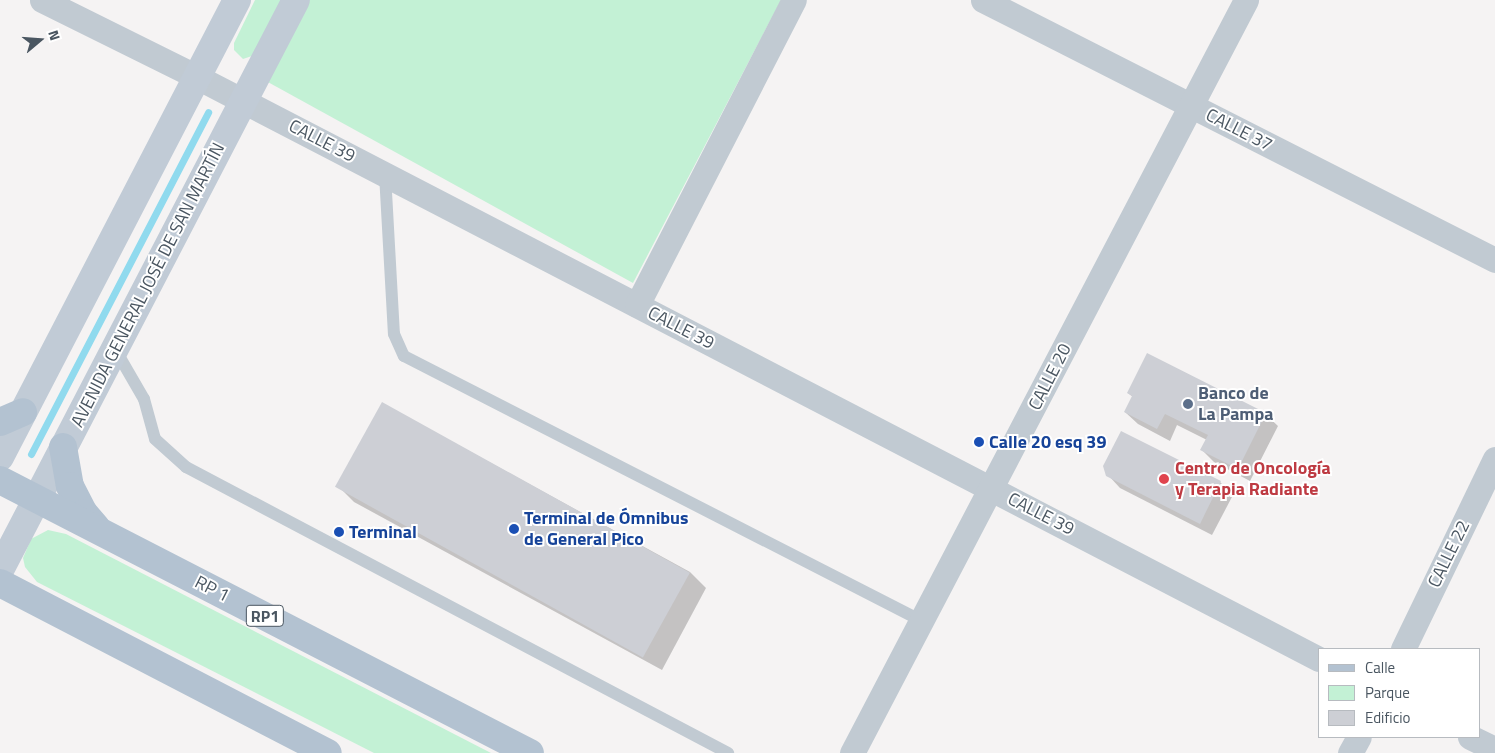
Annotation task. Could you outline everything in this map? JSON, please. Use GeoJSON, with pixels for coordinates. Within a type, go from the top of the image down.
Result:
{"type":"FeatureCollection","features":[{"type":"Feature","properties":{"kind":"main road"},"geometry":{"type":"LineString","coordinates":[[0,457],[11,417],[197,77],[237,0]]}},
{"type":"Feature","properties":{"kind":"main road","name":"AVENIDA GENERAL JOSÉ DE SAN MARTÍN"},"geometry":{"type":"LineString","coordinates":[[0,570],[296,0]]}},
{"type":"Feature","properties":{"kind":"main road"},"geometry":{"type":"LineString","coordinates":[[63,447],[70,486],[84,513],[98,530]]}},
{"type":"Feature","properties":{"kind":"main road","name":"RP 1"},"geometry":{"type":"LineString","coordinates":[[0,480],[530,753]]}},
{"type":"Feature","properties":{"kind":"main road"},"geometry":{"type":"LineString","coordinates":[[0,583],[328,753]]}},
{"type":"Feature","properties":{"kind":"street","name":"CALLE 39"},"geometry":{"type":"LineString","coordinates":[[42,0],[197,77],[1318,658]]}},
{"type":"Feature","properties":{"kind":"street"},"geometry":{"type":"LineString","coordinates":[[637,305],[794,0]]}},
{"type":"Feature","properties":{"kind":"street","name":"CALLE 37"},"geometry":{"type":"LineString","coordinates":[[983,0],[1495,260]]}},
{"type":"Feature","properties":{"kind":"street","name":"CALLE 20"},"geometry":{"type":"LineString","coordinates":[[852,753],[992,489],[1189,105],[1246,0]]}},
{"type":"Feature","properties":{"kind":"street","name":"CALLE 22"},"geometry":{"type":"LineString","coordinates":[[1403,648],[1495,459]]}},
{"type":"Feature","properties":{"kind":"street"},"geometry":{"type":"LineString","coordinates":[[1350,753],[1358,738]]}},
{"type":"Feature","properties":{"kind":"street"},"geometry":{"type":"LineString","coordinates":[[1472,738],[1495,749]]}},
{"type":"Feature","properties":{"kind":"lane"},"geometry":{"type":"LineString","coordinates":[[384,174],[394,334],[404,356],[922,621]]}},
{"type":"Feature","properties":{"kind":"lane"},"geometry":{"type":"LineString","coordinates":[[114,348],[144,399],[155,438],[186,467],[728,753]]}},
{"type":"Feature","properties":{"kind":"green space"},"geometry":{"type":"Polygon","coordinates":[[[255,0],[286,0],[255,55],[243,59],[234,50],[234,43],[255,0]]]}},
{"type":"Feature","properties":{"kind":"green space"},"geometry":{"type":"Polygon","coordinates":[[[309,0],[781,0],[633,283],[266,81],[309,0]]]}},
{"type":"Feature","properties":{"kind":"green space"},"geometry":{"type":"Polygon","coordinates":[[[48,530],[66,534],[491,753],[374,753],[37,582],[25,567],[23,558],[31,539],[48,530]]]}},
{"type":"Feature","properties":{"kind":"building","name":"Banco de La Pampa"},"geometry":{"type":"Polygon","coordinates":[[[1147,353],[1266,413],[1238,469],[1200,450],[1208,435],[1165,414],[1157,429],[1124,412],[1132,396],[1127,393],[1147,353]]]}},
{"type":"Feature","properties":{"kind":"building","name":"Terminal de Ómnibus de General Pico"},"geometry":{"type":"Polygon","coordinates":[[[382,402],[690,573],[643,657],[335,487],[382,402]]]}},
{"type":"Feature","properties":{"kind":"building","name":"Centro de Oncología y Terapia Radiante"},"geometry":{"type":"Polygon","coordinates":[[[1121,431],[1221,481],[1200,524],[1106,476],[1103,466],[1121,431]]]}},
{"type":"Feature","properties":{"kind":"waterway"},"geometry":{"type":"LineString","coordinates":[[31,454],[208,112]]}},
{"type":"Feature","properties":{"kind":"place","name":"Banco de La Pampa"},"geometry":{"type":"Point","coordinates":[1188,404]}},
{"type":"Feature","properties":{"kind":"place","name":"Calle 20 esq 39"},"geometry":{"type":"Point","coordinates":[979,442]}},
{"type":"Feature","properties":{"kind":"place","name":"Centro de Oncología y Terapia Radiante"},"geometry":{"type":"Point","coordinates":[1164,479]}},
{"type":"Feature","properties":{"kind":"place","name":"Terminal de Ómnibus de General Pico"},"geometry":{"type":"Point","coordinates":[514,529]}},
{"type":"Feature","properties":{"kind":"place","name":"Terminal"},"geometry":{"type":"Point","coordinates":[339,532]}}]}
